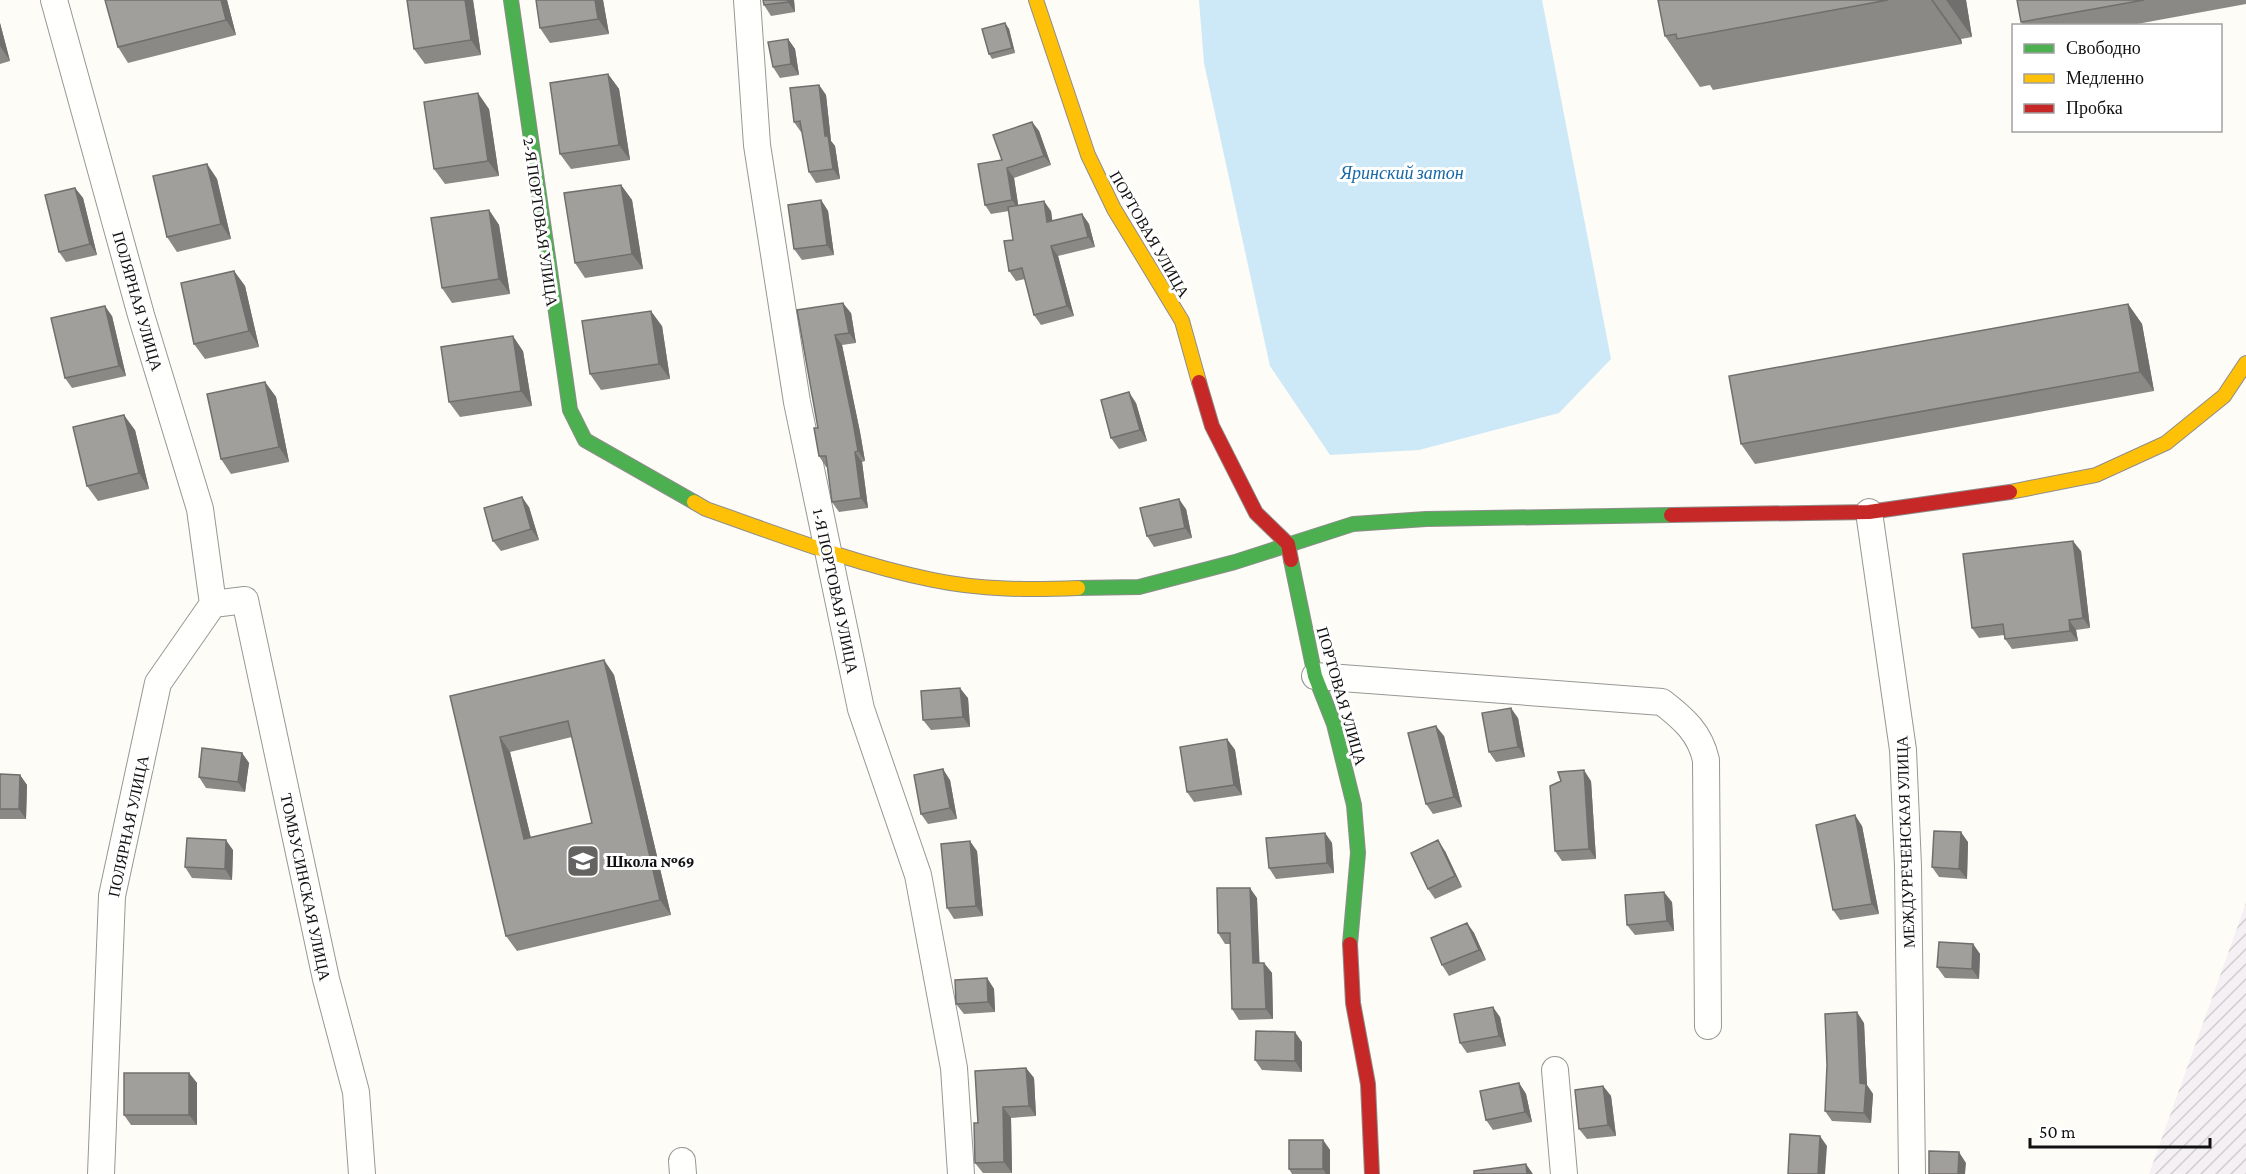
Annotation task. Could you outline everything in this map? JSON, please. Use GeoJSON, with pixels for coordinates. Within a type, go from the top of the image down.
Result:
{"type":"FeatureCollection","features":[{"type":"Feature","properties":{"kind":"street","name":"ПОЛЯРНАЯ УЛИЦА"},"geometry":{"type":"LineString","coordinates":[[54,0],[141,315],[200,508],[213,604],[158,683],[112,896],[101,1174]]}},
{"type":"Feature","properties":{"kind":"street","name":"2-Я ПОРТОВАЯ УЛИЦА"},"geometry":{"type":"LineString","coordinates":[[511,0],[562,375],[570,411],[585,440],[706,508],[826,551]]}},
{"type":"Feature","properties":{"kind":"street","name":"1-Я ПОРТОВАЯ УЛИЦА"},"geometry":{"type":"LineString","coordinates":[[747,0],[757,145],[797,402],[826,551],[861,709],[918,875],[954,1068],[961,1174]]}},
{"type":"Feature","properties":{"kind":"street","name":"ПОРТОВАЯ УЛИЦА"},"geometry":{"type":"LineString","coordinates":[[1036,0],[1088,155],[1114,209],[1182,321],[1212,426],[1256,513],[1288,544],[1315,676],[1334,724],[1354,805],[1358,853],[1350,934],[1353,1003],[1368,1084],[1372,1174]]}},
{"type":"Feature","properties":{"kind":"street"},"geometry":{"type":"LineString","coordinates":[[826,551],[933,580],[1016,590],[1139,587],[1235,562],[1353,524],[1426,519],[1869,512],[2008,492],[2096,475],[2166,443],[2224,396],[2246,363]]}},
{"type":"Feature","properties":{"kind":"street","name":"МЕЖДУРЕЧЕНСКАЯ УЛИЦА"},"geometry":{"type":"LineString","coordinates":[[1869,512],[1903,750],[1908,866],[1912,1174]]}},
{"type":"Feature","properties":{"kind":"street","name":"ТОМЬУСИНСКАЯ УЛИЦА"},"geometry":{"type":"LineString","coordinates":[[213,604],[245,600],[326,979],[356,1092],[362,1174]]}},
{"type":"Feature","properties":{"kind":"street"},"geometry":{"type":"LineString","coordinates":[[1315,676],[1662,702],[1686,721],[1702,743],[1706,760],[1708,1026]]}},
{"type":"Feature","properties":{"kind":"street"},"geometry":{"type":"LineString","coordinates":[[1555,1070],[1564,1174]]}},
{"type":"Feature","properties":{"kind":"shaded area"},"geometry":{"type":"Polygon","coordinates":[[[2246,903],[2246,1174],[2149,1174],[2246,903]]]}},
{"type":"Feature","properties":{"kind":"water","name":"Яринский затон"},"geometry":{"type":"Polygon","coordinates":[[[1199,0],[1542,0],[1611,359],[1559,413],[1419,450],[1330,455],[1270,366],[1204,63],[1199,0]]]}},
{"type":"Feature","properties":{"kind":"building"},"geometry":{"type":"Polygon","coordinates":[[[105,0],[221,0],[226,20],[118,47],[105,0]]]}},
{"type":"Feature","properties":{"kind":"building"},"geometry":{"type":"Polygon","coordinates":[[[407,0],[465,0],[471,40],[414,49],[407,0]]]}},
{"type":"Feature","properties":{"kind":"building"},"geometry":{"type":"Polygon","coordinates":[[[536,0],[595,0],[598,19],[540,28],[536,0]]]}},
{"type":"Feature","properties":{"kind":"building"},"geometry":{"type":"Polygon","coordinates":[[[763,0],[788,0],[788,2],[764,5],[763,0]]]}},
{"type":"Feature","properties":{"kind":"building"},"geometry":{"type":"Polygon","coordinates":[[[1658,0],[1888,0],[1677,39],[1676,34],[1665,36],[1658,0]]]}},
{"type":"Feature","properties":{"kind":"building"},"geometry":{"type":"Polygon","coordinates":[[[2017,0],[2144,0],[2021,22],[2017,0]]]}},
{"type":"Feature","properties":{"kind":"building"},"geometry":{"type":"Polygon","coordinates":[[[1005,23],[1012,48],[989,54],[982,29],[1005,23]]]}},
{"type":"Feature","properties":{"kind":"building"},"geometry":{"type":"Polygon","coordinates":[[[788,39],[791,64],[773,67],[768,42],[788,39]]]}},
{"type":"Feature","properties":{"kind":"building"},"geometry":{"type":"Polygon","coordinates":[[[608,74],[619,145],[560,154],[550,83],[608,74]]]}},
{"type":"Feature","properties":{"kind":"building"},"geometry":{"type":"Polygon","coordinates":[[[819,85],[825,136],[828,136],[833,169],[809,172],[800,121],[794,122],[790,88],[819,85]]]}},
{"type":"Feature","properties":{"kind":"building"},"geometry":{"type":"Polygon","coordinates":[[[478,93],[488,161],[434,169],[424,102],[478,93]]]}},
{"type":"Feature","properties":{"kind":"building"},"geometry":{"type":"Polygon","coordinates":[[[1032,122],[1044,156],[1007,168],[1012,200],[985,205],[978,164],[1002,160],[993,135],[1032,122]]]}},
{"type":"Feature","properties":{"kind":"building"},"geometry":{"type":"Polygon","coordinates":[[[207,164],[221,224],[167,237],[153,176],[207,164]]]}},
{"type":"Feature","properties":{"kind":"building"},"geometry":{"type":"Polygon","coordinates":[[[621,185],[632,254],[575,263],[564,193],[621,185]]]}},
{"type":"Feature","properties":{"kind":"building"},"geometry":{"type":"Polygon","coordinates":[[[75,188],[90,244],[59,252],[45,195],[75,188]]]}},
{"type":"Feature","properties":{"kind":"building"},"geometry":{"type":"Polygon","coordinates":[[[821,200],[827,245],[794,249],[788,205],[821,200]]]}},
{"type":"Feature","properties":{"kind":"building"},"geometry":{"type":"Polygon","coordinates":[[[1044,201],[1047,222],[1082,214],[1088,237],[1051,246],[1067,306],[1034,315],[1022,268],[1009,271],[1004,241],[1013,240],[1008,207],[1044,201]]]}},
{"type":"Feature","properties":{"kind":"building"},"geometry":{"type":"Polygon","coordinates":[[[489,210],[499,279],[442,288],[431,218],[489,210]]]}},
{"type":"Feature","properties":{"kind":"building"},"geometry":{"type":"Polygon","coordinates":[[[234,271],[249,331],[194,344],[181,283],[234,271]]]}},
{"type":"Feature","properties":{"kind":"building"},"geometry":{"type":"Polygon","coordinates":[[[843,303],[849,333],[835,335],[858,451],[855,452],[861,498],[832,502],[826,456],[819,456],[814,428],[818,428],[797,310],[843,303]]]}},
{"type":"Feature","properties":{"kind":"building"},"geometry":{"type":"Polygon","coordinates":[[[2128,304],[2140,372],[1741,444],[1729,376],[2128,304]]]}},
{"type":"Feature","properties":{"kind":"building"},"geometry":{"type":"Polygon","coordinates":[[[105,306],[119,366],[65,378],[51,318],[105,306]]]}},
{"type":"Feature","properties":{"kind":"building"},"geometry":{"type":"Polygon","coordinates":[[[651,311],[659,364],[590,374],[582,321],[651,311]]]}},
{"type":"Feature","properties":{"kind":"building"},"geometry":{"type":"Polygon","coordinates":[[[513,336],[521,391],[449,402],[441,347],[513,336]]]}},
{"type":"Feature","properties":{"kind":"building"},"geometry":{"type":"Polygon","coordinates":[[[265,382],[279,447],[221,459],[207,394],[265,382]]]}},
{"type":"Feature","properties":{"kind":"building"},"geometry":{"type":"Polygon","coordinates":[[[1129,392],[1140,430],[1111,438],[1101,400],[1129,392]]]}},
{"type":"Feature","properties":{"kind":"building"},"geometry":{"type":"Polygon","coordinates":[[[124,415],[139,473],[87,486],[73,427],[124,415]]]}},
{"type":"Feature","properties":{"kind":"building"},"geometry":{"type":"Polygon","coordinates":[[[522,497],[531,529],[493,541],[484,508],[522,497]]]}},
{"type":"Feature","properties":{"kind":"building"},"geometry":{"type":"Polygon","coordinates":[[[1179,499],[1185,528],[1147,536],[1140,508],[1179,499]]]}},
{"type":"Feature","properties":{"kind":"building"},"geometry":{"type":"Polygon","coordinates":[[[2073,541],[2083,618],[2069,620],[2070,631],[2005,639],[2003,624],[1972,628],[1963,554],[2073,541]]]}},
{"type":"Feature","properties":{"kind":"building"},"geometry":{"type":"Polygon","coordinates":[[[604,660],[660,900],[506,936],[450,696],[604,660]],[[568,721],[500,737],[524,839],[592,823],[568,721]]]}},
{"type":"Feature","properties":{"kind":"building"},"geometry":{"type":"Polygon","coordinates":[[[960,688],[963,717],[923,720],[921,691],[960,688]]]}},
{"type":"Feature","properties":{"kind":"building"},"geometry":{"type":"Polygon","coordinates":[[[1511,708],[1518,747],[1489,752],[1482,713],[1511,708]]]}},
{"type":"Feature","properties":{"kind":"building"},"geometry":{"type":"Polygon","coordinates":[[[1436,726],[1454,797],[1426,804],[1408,733],[1436,726]]]}},
{"type":"Feature","properties":{"kind":"building"},"geometry":{"type":"Polygon","coordinates":[[[1227,739],[1234,785],[1187,792],[1180,747],[1227,739]]]}},
{"type":"Feature","properties":{"kind":"building"},"geometry":{"type":"Polygon","coordinates":[[[202,748],[242,753],[238,782],[199,777],[202,748]]]}},
{"type":"Feature","properties":{"kind":"building"},"geometry":{"type":"Polygon","coordinates":[[[943,769],[950,808],[921,814],[914,775],[943,769]]]}},
{"type":"Feature","properties":{"kind":"building"},"geometry":{"type":"Polygon","coordinates":[[[1584,770],[1589,849],[1555,851],[1550,786],[1561,781],[1558,772],[1584,770]]]}},
{"type":"Feature","properties":{"kind":"building"},"geometry":{"type":"Polygon","coordinates":[[[0,774],[20,775],[19,809],[0,809],[0,774]]]}},
{"type":"Feature","properties":{"kind":"building"},"geometry":{"type":"Polygon","coordinates":[[[1855,815],[1872,904],[1833,910],[1816,825],[1855,815]]]}},
{"type":"Feature","properties":{"kind":"building"},"geometry":{"type":"Polygon","coordinates":[[[1934,831],[1961,832],[1959,869],[1932,867],[1934,831]]]}},
{"type":"Feature","properties":{"kind":"building"},"geometry":{"type":"Polygon","coordinates":[[[1325,833],[1327,863],[1269,868],[1266,838],[1325,833]]]}},
{"type":"Feature","properties":{"kind":"building"},"geometry":{"type":"Polygon","coordinates":[[[187,838],[226,840],[225,869],[185,867],[187,838]]]}},
{"type":"Feature","properties":{"kind":"building"},"geometry":{"type":"Polygon","coordinates":[[[1438,840],[1455,876],[1428,889],[1411,853],[1438,840]]]}},
{"type":"Feature","properties":{"kind":"building"},"geometry":{"type":"Polygon","coordinates":[[[970,841],[976,906],[947,908],[941,844],[970,841]]]}},
{"type":"Feature","properties":{"kind":"building"},"geometry":{"type":"Polygon","coordinates":[[[1217,888],[1250,888],[1253,963],[1264,963],[1266,1009],[1232,1009],[1230,933],[1218,933],[1217,888]]]}},
{"type":"Feature","properties":{"kind":"building"},"geometry":{"type":"Polygon","coordinates":[[[1664,892],[1667,921],[1627,925],[1625,895],[1664,892]]]}},
{"type":"Feature","properties":{"kind":"building"},"geometry":{"type":"Polygon","coordinates":[[[1467,923],[1479,950],[1442,965],[1431,938],[1467,923]]]}},
{"type":"Feature","properties":{"kind":"building"},"geometry":{"type":"Polygon","coordinates":[[[1939,942],[1973,944],[1972,969],[1937,967],[1939,942]]]}},
{"type":"Feature","properties":{"kind":"building"},"geometry":{"type":"Polygon","coordinates":[[[987,978],[988,1002],[956,1004],[955,980],[987,978]]]}},
{"type":"Feature","properties":{"kind":"building"},"geometry":{"type":"Polygon","coordinates":[[[1493,1007],[1499,1036],[1460,1043],[1454,1014],[1493,1007]]]}},
{"type":"Feature","properties":{"kind":"building"},"geometry":{"type":"Polygon","coordinates":[[[1857,1012],[1860,1083],[1866,1084],[1864,1113],[1825,1111],[1827,1065],[1825,1014],[1857,1012]]]}},
{"type":"Feature","properties":{"kind":"building"},"geometry":{"type":"Polygon","coordinates":[[[1256,1031],[1295,1032],[1295,1061],[1255,1060],[1256,1031]]]}},
{"type":"Feature","properties":{"kind":"building"},"geometry":{"type":"Polygon","coordinates":[[[1026,1068],[1029,1106],[1003,1107],[1004,1162],[975,1163],[974,1123],[978,1123],[975,1071],[1026,1068]]]}},
{"type":"Feature","properties":{"kind":"building"},"geometry":{"type":"Polygon","coordinates":[[[124,1073],[189,1073],[189,1115],[124,1115],[124,1073]]]}},
{"type":"Feature","properties":{"kind":"building"},"geometry":{"type":"Polygon","coordinates":[[[1519,1083],[1525,1112],[1486,1120],[1480,1091],[1519,1083]]]}},
{"type":"Feature","properties":{"kind":"building"},"geometry":{"type":"Polygon","coordinates":[[[1603,1086],[1608,1125],[1579,1129],[1575,1090],[1603,1086]]]}},
{"type":"Feature","properties":{"kind":"building"},"geometry":{"type":"Polygon","coordinates":[[[1790,1134],[1820,1136],[1818,1174],[1788,1174],[1790,1134]]]}},
{"type":"Feature","properties":{"kind":"building"},"geometry":{"type":"Polygon","coordinates":[[[1289,1140],[1323,1140],[1323,1169],[1289,1169],[1289,1140]]]}},
{"type":"Feature","properties":{"kind":"building"},"geometry":{"type":"Polygon","coordinates":[[[1929,1151],[1959,1152],[1958,1174],[1929,1174],[1929,1151]]]}},
{"type":"Feature","properties":{"kind":"building"},"geometry":{"type":"Polygon","coordinates":[[[1526,1164],[1527,1174],[1474,1174],[1474,1171],[1526,1164]]]}},
{"type":"Feature","properties":{"kind":"traffic: fast"},"geometry":{"type":"LineString","coordinates":[[511,0],[570,410],[585,440],[694,502]]}},
{"type":"Feature","properties":{"kind":"traffic: fast"},"geometry":{"type":"LineString","coordinates":[[1078,588],[1139,587],[1235,562],[1353,524],[1426,519],[1671,515]]}},
{"type":"Feature","properties":{"kind":"traffic: fast"},"geometry":{"type":"LineString","coordinates":[[1291,560],[1315,676],[1334,724],[1354,805],[1358,853],[1350,944]]}},
{"type":"Feature","properties":{"kind":"traffic: slow"},"geometry":{"type":"LineString","coordinates":[[1036,0],[1088,155],[1114,209],[1182,321],[1199,382]]}},
{"type":"Feature","properties":{"kind":"traffic: slow"},"geometry":{"type":"LineString","coordinates":[[2010,492],[2096,475],[2166,443],[2224,396],[2246,363]]}},
{"type":"Feature","properties":{"kind":"traffic: slow"},"geometry":{"type":"LineString","coordinates":[[694,502],[706,509],[818,548],[875,566],[933,580],[969,586],[1078,588]]}},
{"type":"Feature","properties":{"kind":"traffic: jam"},"geometry":{"type":"LineString","coordinates":[[1199,382],[1212,426],[1256,513],[1288,544],[1291,560]]}},
{"type":"Feature","properties":{"kind":"traffic: jam"},"geometry":{"type":"LineString","coordinates":[[1671,515],[1869,512],[2010,492]]}},
{"type":"Feature","properties":{"kind":"traffic: jam"},"geometry":{"type":"LineString","coordinates":[[1350,944],[1353,1003],[1368,1084],[1372,1174]]}},
{"type":"Feature","properties":{"kind":"place","name":"Школа №69"},"geometry":{"type":"Point","coordinates":[583,861]}}]}
